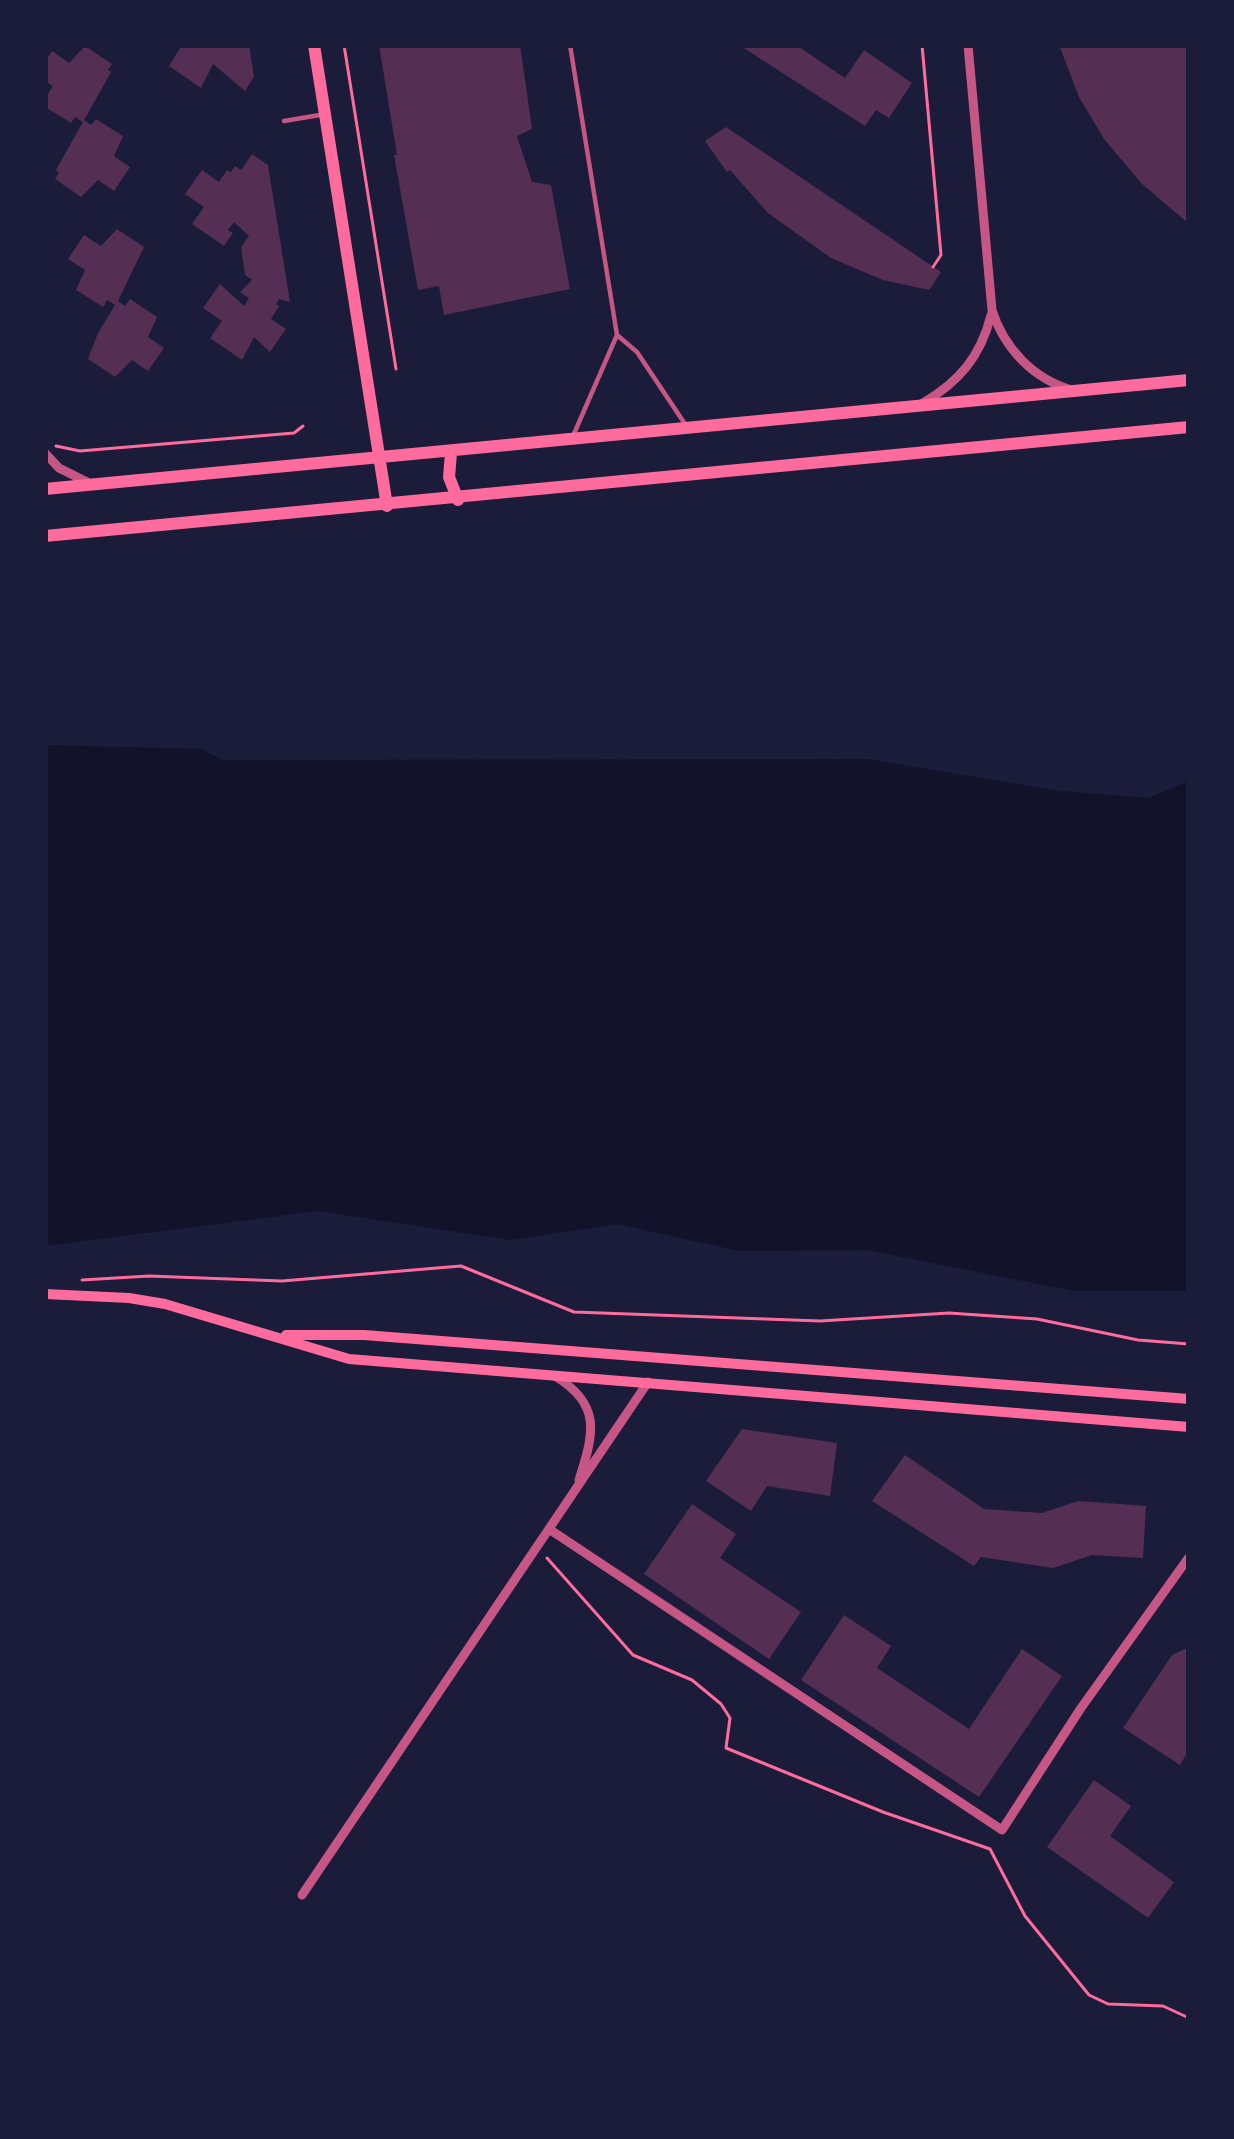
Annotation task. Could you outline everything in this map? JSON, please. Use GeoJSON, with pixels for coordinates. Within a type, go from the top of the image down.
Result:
{"type":"FeatureCollection","features":[{"type":"Feature","properties":{"kind":"main road"},"geometry":{"type":"LineString","coordinates":[[314,45],[387,506]]}},
{"type":"Feature","properties":{"kind":"main road"},"geometry":{"type":"LineString","coordinates":[[45,489],[1189,380]]}},
{"type":"Feature","properties":{"kind":"main road"},"geometry":{"type":"LineString","coordinates":[[45,536],[1189,427]]}},
{"type":"Feature","properties":{"kind":"main road"},"geometry":{"type":"LineString","coordinates":[[452,453],[448,473],[458,500]]}},
{"type":"Feature","properties":{"kind":"main road"},"geometry":{"type":"LineString","coordinates":[[45,1294],[147,1301],[349,1359],[1189,1427]]}},
{"type":"Feature","properties":{"kind":"main road"},"geometry":{"type":"LineString","coordinates":[[271,1335],[364,1335],[1189,1399]]}},
{"type":"Feature","properties":{"kind":"street"},"geometry":{"type":"LineString","coordinates":[[968,45],[992,310],[1012,351],[1050,381],[1074,390]]}},
{"type":"Feature","properties":{"kind":"street"},"geometry":{"type":"LineString","coordinates":[[922,404],[941,393],[974,360],[992,310]]}},
{"type":"Feature","properties":{"kind":"street"},"geometry":{"type":"LineString","coordinates":[[45,453],[66,472],[98,485]]}},
{"type":"Feature","properties":{"kind":"street"},"geometry":{"type":"LineString","coordinates":[[554,1375],[580,1395],[591,1418],[591,1439],[575,1490]]}},
{"type":"Feature","properties":{"kind":"street"},"geometry":{"type":"LineString","coordinates":[[302,1894],[648,1382]]}},
{"type":"Feature","properties":{"kind":"street"},"geometry":{"type":"LineString","coordinates":[[549,1529],[1002,1830],[1189,1556]]}},
{"type":"Feature","properties":{"kind":"lane"},"geometry":{"type":"LineString","coordinates":[[571,45],[617,335],[571,440]]}},
{"type":"Feature","properties":{"kind":"lane"},"geometry":{"type":"LineString","coordinates":[[284,121],[325,114]]}},
{"type":"Feature","properties":{"kind":"lane"},"geometry":{"type":"LineString","coordinates":[[617,335],[637,352],[688,428]]}},
{"type":"Feature","properties":{"kind":"path"},"geometry":{"type":"LineString","coordinates":[[344,45],[396,369]]}},
{"type":"Feature","properties":{"kind":"path"},"geometry":{"type":"LineString","coordinates":[[922,45],[941,255],[933,267]]}},
{"type":"Feature","properties":{"kind":"path"},"geometry":{"type":"LineString","coordinates":[[56,446],[80,451],[294,433],[303,426]]}},
{"type":"Feature","properties":{"kind":"path"},"geometry":{"type":"LineString","coordinates":[[67,1281],[149,1276],[282,1281],[461,1266],[574,1312],[820,1321],[949,1313],[1037,1319],[1138,1340],[1189,1344]]}},
{"type":"Feature","properties":{"kind":"path"},"geometry":{"type":"LineString","coordinates":[[537,1546],[633,1655],[692,1680],[721,1704],[730,1718],[726,1748],[883,1812],[990,1849],[1024,1916],[1089,1995],[1108,2004],[1163,2006],[1189,2018]]}},
{"type":"Feature","properties":{"kind":"shaded area"},"geometry":{"type":"Polygon","coordinates":[[[45,745],[201,749],[222,760],[867,759],[1061,791],[1148,798],[1189,781],[1189,1291],[1074,1291],[867,1250],[740,1251],[618,1224],[510,1240],[318,1211],[45,1246],[45,745]]]}},
{"type":"Feature","properties":{"kind":"building"},"geometry":{"type":"Polygon","coordinates":[[[175,45],[249,45],[254,77],[245,91],[213,64],[201,88],[169,66],[180,48],[175,45]]]}},
{"type":"Feature","properties":{"kind":"building"},"geometry":{"type":"Polygon","coordinates":[[[379,45],[520,45],[532,129],[517,136],[532,182],[551,185],[570,289],[444,315],[439,286],[418,290],[379,45]]]}},
{"type":"Feature","properties":{"kind":"building"},"geometry":{"type":"Polygon","coordinates":[[[739,45],[796,45],[845,78],[864,50],[912,83],[889,118],[876,110],[865,126],[739,45]]]}},
{"type":"Feature","properties":{"kind":"building"},"geometry":{"type":"Polygon","coordinates":[[[1059,45],[1189,45],[1189,224],[1141,183],[1104,139],[1079,97],[1059,45]]]}},
{"type":"Feature","properties":{"kind":"building"},"geometry":{"type":"Polygon","coordinates":[[[85,46],[112,64],[111,72],[83,122],[75,117],[71,123],[45,107],[53,86],[45,81],[45,62],[52,51],[69,63],[85,46]]]}},
{"type":"Feature","properties":{"kind":"building"},"geometry":{"type":"Polygon","coordinates":[[[96,119],[123,136],[114,156],[130,167],[114,191],[98,180],[81,197],[55,179],[56,170],[84,120],[91,125],[96,119]]]}},
{"type":"Feature","properties":{"kind":"building"},"geometry":{"type":"Polygon","coordinates":[[[726,127],[941,272],[929,290],[883,280],[831,258],[768,213],[727,172],[705,141],[726,127]]]}},
{"type":"Feature","properties":{"kind":"building"},"geometry":{"type":"Polygon","coordinates":[[[252,154],[268,165],[290,302],[279,299],[276,304],[271,319],[286,329],[270,352],[254,337],[242,360],[210,338],[222,321],[203,308],[220,284],[244,306],[249,298],[240,292],[252,280],[245,275],[241,247],[249,236],[234,222],[224,246],[192,224],[204,207],[185,194],[202,170],[219,182],[227,170],[235,166],[241,170],[252,154]]]}},
{"type":"Feature","properties":{"kind":"building"},"geometry":{"type":"Polygon","coordinates":[[[117,229],[144,247],[118,301],[125,306],[130,299],[157,317],[148,337],[164,348],[148,371],[132,360],[115,377],[88,359],[115,305],[107,300],[103,307],[76,290],[85,270],[68,259],[84,235],[101,246],[117,229]]]}},
{"type":"Feature","properties":{"kind":"building"},"geometry":{"type":"Polygon","coordinates":[[[742,1429],[837,1443],[830,1496],[767,1486],[751,1511],[706,1481],[742,1429]]]}},
{"type":"Feature","properties":{"kind":"building"},"geometry":{"type":"Polygon","coordinates":[[[905,1455],[984,1509],[1042,1513],[1078,1501],[1146,1506],[1143,1558],[1092,1555],[1053,1568],[981,1557],[974,1566],[872,1501],[905,1455]]]}},
{"type":"Feature","properties":{"kind":"building"},"geometry":{"type":"Polygon","coordinates":[[[692,1504],[736,1534],[720,1558],[801,1612],[769,1659],[644,1574],[692,1504]]]}},
{"type":"Feature","properties":{"kind":"building"},"geometry":{"type":"Polygon","coordinates":[[[844,1615],[891,1646],[877,1668],[969,1729],[1022,1649],[1062,1676],[979,1797],[801,1680],[844,1615]]]}},
{"type":"Feature","properties":{"kind":"building"},"geometry":{"type":"Polygon","coordinates":[[[1189,1647],[1189,1750],[1180,1765],[1123,1728],[1172,1655],[1189,1647]]]}},
{"type":"Feature","properties":{"kind":"building"},"geometry":{"type":"Polygon","coordinates":[[[1094,1780],[1131,1806],[1110,1836],[1174,1882],[1148,1918],[1047,1847],[1094,1780]]]}}]}
